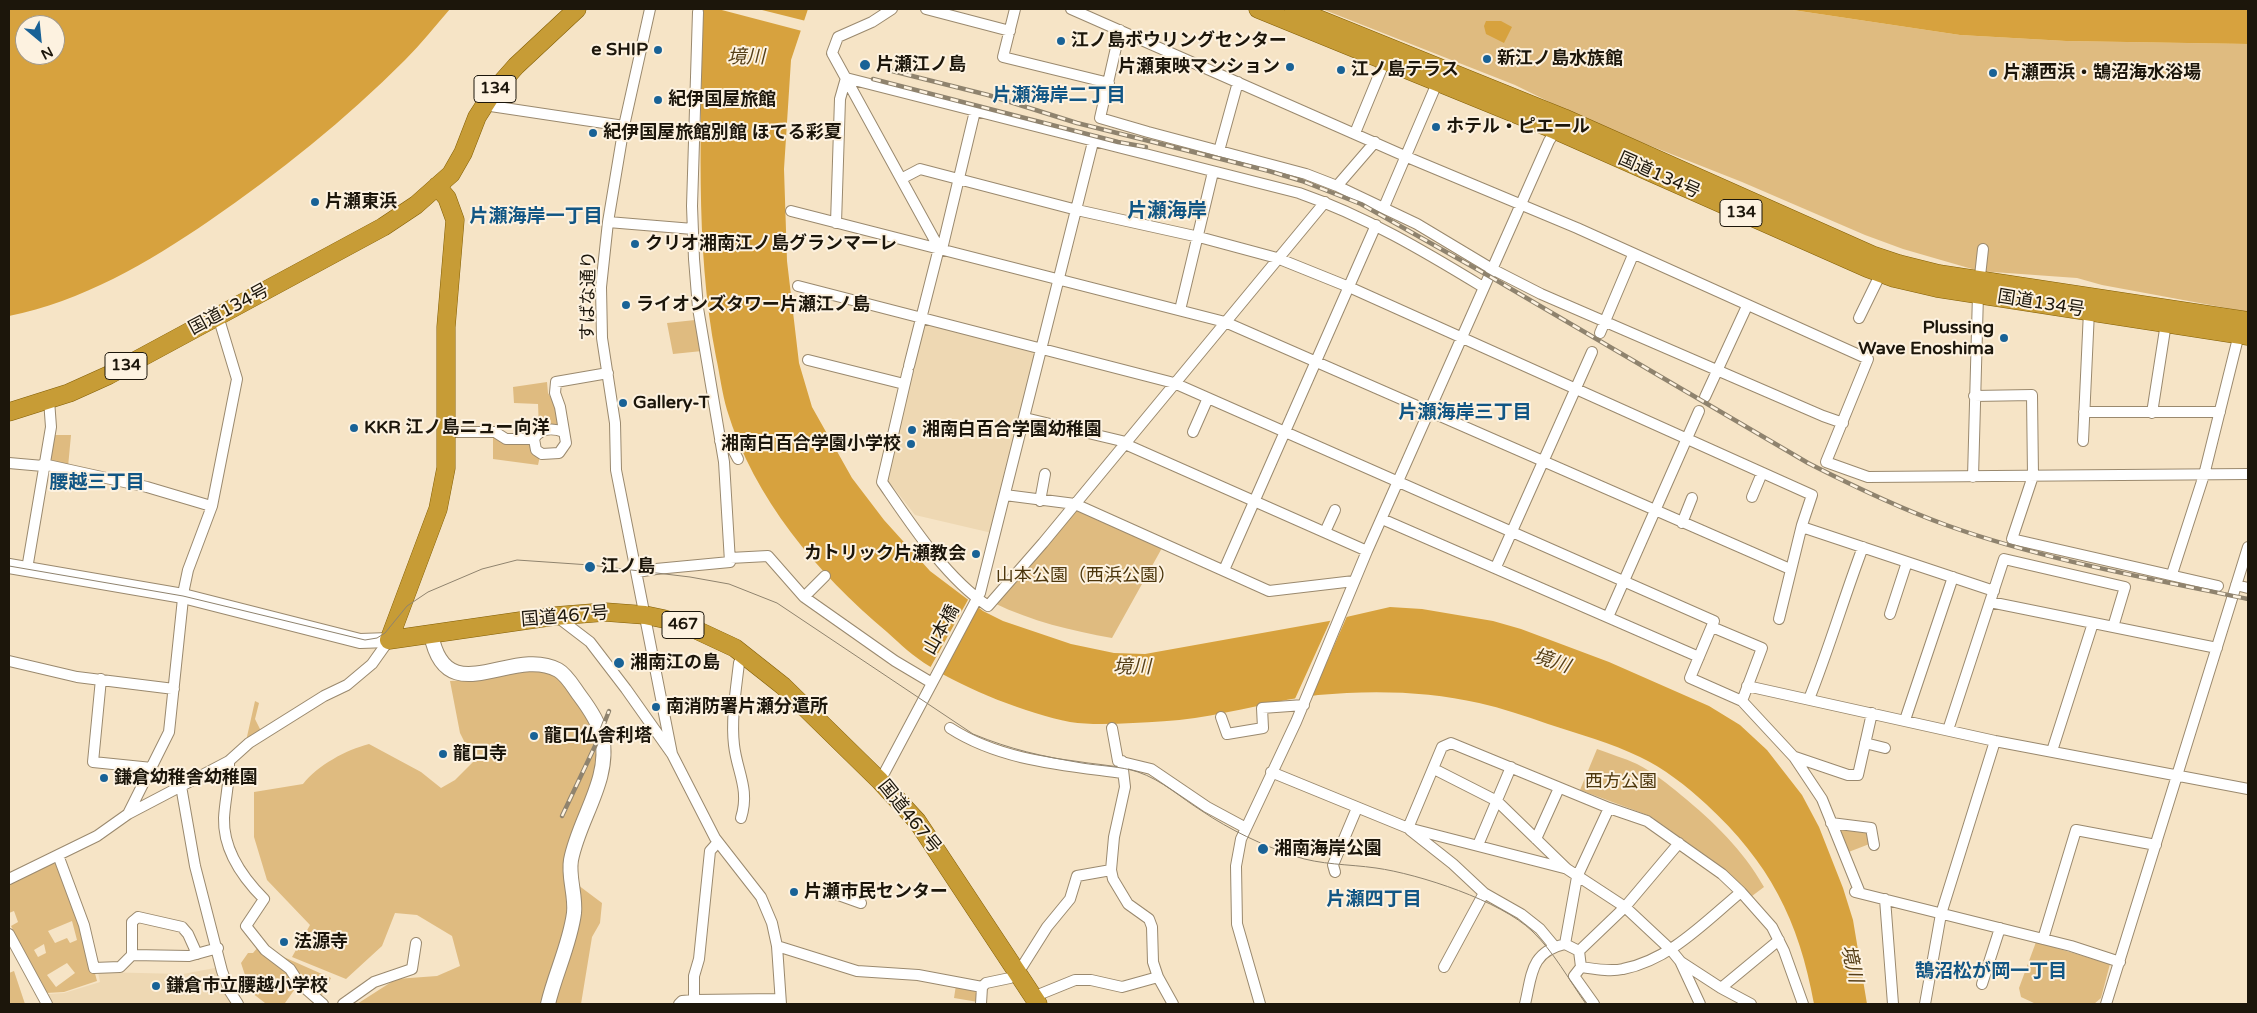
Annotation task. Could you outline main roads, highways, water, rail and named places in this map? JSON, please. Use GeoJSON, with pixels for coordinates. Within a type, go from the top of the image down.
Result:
{"type":"FeatureCollection","features":[{"type":"Feature","properties":{"kind":"highway","name":"国道134号"},"geometry":{"type":"LineString","coordinates":[[436,186],[474,100],[508,58],[561,9]]}},
{"type":"Feature","properties":{"kind":"highway","name":"国道134号"},"geometry":{"type":"LineString","coordinates":[[9,412],[49,400],[109,375],[401,217],[451,174],[461,158],[472,127],[484,105],[511,71],[577,9]]}},
{"type":"Feature","properties":{"kind":"highway","name":"国道134号"},"geometry":{"type":"LineString","coordinates":[[1258,9],[1387,56],[1559,124],[1872,255],[1899,264],[1939,274],[1978,287],[2089,311],[2166,323],[2245,330]]}},
{"type":"Feature","properties":{"kind":"highway","name":"国道134号"},"geometry":{"type":"LineString","coordinates":[[1294,9],[1437,83],[1559,124],[1880,272],[1937,288],[1978,287],[2245,330]]}},
{"type":"Feature","properties":{"kind":"highway","name":"国道467号"},"geometry":{"type":"LineString","coordinates":[[436,186],[447,198],[455,220],[446,327],[446,468],[438,509],[390,640],[555,616],[605,612],[645,615],[690,627],[743,654],[783,686],[880,781],[926,833],[1036,1000]]}},
{"type":"Feature","properties":{"kind":"water"},"geometry":{"type":"Polygon","coordinates":[[[9,9],[450,9],[411,54],[359,104],[261,184],[163,251],[114,279],[88,291],[36,310],[9,316],[9,9]]]}},
{"type":"Feature","properties":{"kind":"water","name":"境川"},"geometry":{"type":"Polygon","coordinates":[[[702,9],[808,9],[791,60],[784,169],[787,261],[799,363],[812,407],[852,478],[884,520],[930,571],[983,611],[1003,621],[1071,644],[1114,653],[1145,654],[1329,621],[1390,607],[1422,609],[1493,621],[1521,629],[1609,662],[1709,706],[1740,725],[1767,750],[1802,795],[1819,827],[1843,888],[1853,920],[1867,1004],[1814,1004],[1800,945],[1790,919],[1778,894],[1747,848],[1706,804],[1658,766],[1606,743],[1488,705],[1440,696],[1399,693],[1358,692],[1318,695],[1171,721],[1085,724],[1053,718],[997,700],[944,675],[907,650],[836,585],[791,532],[771,504],[754,474],[739,443],[727,410],[709,314],[702,227],[702,9]]]}},
{"type":"Feature","properties":{"kind":"water"},"geometry":{"type":"Polygon","coordinates":[[[1786,9],[2248,9],[2248,44],[2066,41],[1960,35],[1786,9]]]}},
{"type":"Feature","properties":{"kind":"water"},"geometry":{"type":"Polygon","coordinates":[[[1486,21],[1501,21],[1512,27],[1504,43],[1486,34],[1484,26],[1486,21]]]}},
{"type":"Feature","properties":{"kind":"tram line"},"geometry":{"type":"LineString","coordinates":[[9,566],[183,596],[365,640],[377,638],[385,633],[407,606],[428,592],[482,569],[517,560],[590,565],[690,577],[729,584],[777,603],[973,734],[1040,755],[1124,768],[1138,772],[1163,784],[1224,824],[1282,852],[1314,861],[1376,868],[1414,876],[1458,890],[1501,909],[1518,920],[1540,939],[1586,1004]]}},
{"type":"Feature","properties":{"kind":"railway"},"geometry":{"type":"LineString","coordinates":[[888,70],[988,95],[1077,123],[1302,181],[1361,204],[1489,276],[1808,463],[1894,504],[1946,525],[2020,548],[2134,576],[2248,599]]}},
{"type":"Feature","properties":{"kind":"railway"},"geometry":{"type":"LineString","coordinates":[[873,79],[1118,142],[1146,147]]}},
{"type":"Feature","properties":{"kind":"railway"},"geometry":{"type":"LineString","coordinates":[[562,816],[596,744],[609,711]]}},
{"type":"Feature","properties":{"kind":"place","name":"江ノ島ボウリングセンター"},"geometry":{"type":"Point","coordinates":[1061,41]}},
{"type":"Feature","properties":{"kind":"place","name":"e SHIP"},"geometry":{"type":"Point","coordinates":[658,50]}},
{"type":"Feature","properties":{"kind":"place","name":"新江ノ島水族館"},"geometry":{"type":"Point","coordinates":[1487,59]}},
{"type":"Feature","properties":{"kind":"place","name":"片瀬江ノ島"},"geometry":{"type":"Point","coordinates":[865,65]}},
{"type":"Feature","properties":{"kind":"place","name":"片瀬東映マンション"},"geometry":{"type":"Point","coordinates":[1290,67]}},
{"type":"Feature","properties":{"kind":"place","name":"江ノ島テラス"},"geometry":{"type":"Point","coordinates":[1341,70]}},
{"type":"Feature","properties":{"kind":"place","name":"片瀬西浜・鵠沼海水浴場"},"geometry":{"type":"Point","coordinates":[1993,73]}},
{"type":"Feature","properties":{"kind":"place","name":"紀伊国屋旅館"},"geometry":{"type":"Point","coordinates":[658,100]}},
{"type":"Feature","properties":{"kind":"place","name":"ホテル・ピエール"},"geometry":{"type":"Point","coordinates":[1436,127]}},
{"type":"Feature","properties":{"kind":"place","name":"紀伊国屋旅館別館 ほてる彩夏"},"geometry":{"type":"Point","coordinates":[593,133]}},
{"type":"Feature","properties":{"kind":"place","name":"片瀬東浜"},"geometry":{"type":"Point","coordinates":[315,202]}},
{"type":"Feature","properties":{"kind":"place","name":"クリオ湘南江ノ島グランマーレ"},"geometry":{"type":"Point","coordinates":[635,244]}},
{"type":"Feature","properties":{"kind":"place","name":"ライオンズタワー片瀬江ノ島"},"geometry":{"type":"Point","coordinates":[626,305]}},
{"type":"Feature","properties":{"kind":"place","name":"Plussing Wave Enoshima"},"geometry":{"type":"Point","coordinates":[2004,338]}},
{"type":"Feature","properties":{"kind":"place","name":"Gallery-T"},"geometry":{"type":"Point","coordinates":[623,403]}},
{"type":"Feature","properties":{"kind":"place","name":"KKR 江ノ島ニュー向洋"},"geometry":{"type":"Point","coordinates":[354,428]}},
{"type":"Feature","properties":{"kind":"place","name":"湘南白百合学園幼稚園"},"geometry":{"type":"Point","coordinates":[912,430]}},
{"type":"Feature","properties":{"kind":"place","name":"湘南白百合学園小学校"},"geometry":{"type":"Point","coordinates":[911,444]}},
{"type":"Feature","properties":{"kind":"place","name":"カトリック片瀬教会"},"geometry":{"type":"Point","coordinates":[976,554]}},
{"type":"Feature","properties":{"kind":"place","name":"江ノ島"},"geometry":{"type":"Point","coordinates":[590,567]}},
{"type":"Feature","properties":{"kind":"place","name":"湘南江の島"},"geometry":{"type":"Point","coordinates":[619,663]}},
{"type":"Feature","properties":{"kind":"place","name":"南消防署片瀬分遣所"},"geometry":{"type":"Point","coordinates":[656,707]}},
{"type":"Feature","properties":{"kind":"place","name":"龍口仏舎利塔"},"geometry":{"type":"Point","coordinates":[534,736]}},
{"type":"Feature","properties":{"kind":"place","name":"龍口寺"},"geometry":{"type":"Point","coordinates":[443,754]}},
{"type":"Feature","properties":{"kind":"place","name":"鎌倉幼稚舎幼稚園"},"geometry":{"type":"Point","coordinates":[104,778]}},
{"type":"Feature","properties":{"kind":"place","name":"湘南海岸公園"},"geometry":{"type":"Point","coordinates":[1263,849]}},
{"type":"Feature","properties":{"kind":"place","name":"片瀬市民センター"},"geometry":{"type":"Point","coordinates":[794,892]}},
{"type":"Feature","properties":{"kind":"place","name":"法源寺"},"geometry":{"type":"Point","coordinates":[284,942]}},
{"type":"Feature","properties":{"kind":"place","name":"鎌倉市立腰越小学校"},"geometry":{"type":"Point","coordinates":[156,986]}},
{"type":"Feature","properties":{"kind":"district","name":"片瀬海岸二丁目"},"geometry":{"type":"Point","coordinates":[1059,96]}},
{"type":"Feature","properties":{"kind":"district","name":"片瀬海岸"},"geometry":{"type":"Point","coordinates":[1167,212]}},
{"type":"Feature","properties":{"kind":"district","name":"片瀬海岸一丁目"},"geometry":{"type":"Point","coordinates":[536,217]}},
{"type":"Feature","properties":{"kind":"district","name":"片瀬海岸三丁目"},"geometry":{"type":"Point","coordinates":[1465,413]}},
{"type":"Feature","properties":{"kind":"district","name":"腰越三丁目"},"geometry":{"type":"Point","coordinates":[97,483]}},
{"type":"Feature","properties":{"kind":"district","name":"片瀬四丁目"},"geometry":{"type":"Point","coordinates":[1374,900]}},
{"type":"Feature","properties":{"kind":"district","name":"鵠沼松が岡一丁目"},"geometry":{"type":"Point","coordinates":[1991,972]}},
{"type":"Feature","properties":{"kind":"park label","name":"山本公園（西浜公園）"},"geometry":{"type":"Point","coordinates":[1086,576]}},
{"type":"Feature","properties":{"kind":"park label","name":"西方公園"},"geometry":{"type":"Point","coordinates":[1621,782]}}]}
